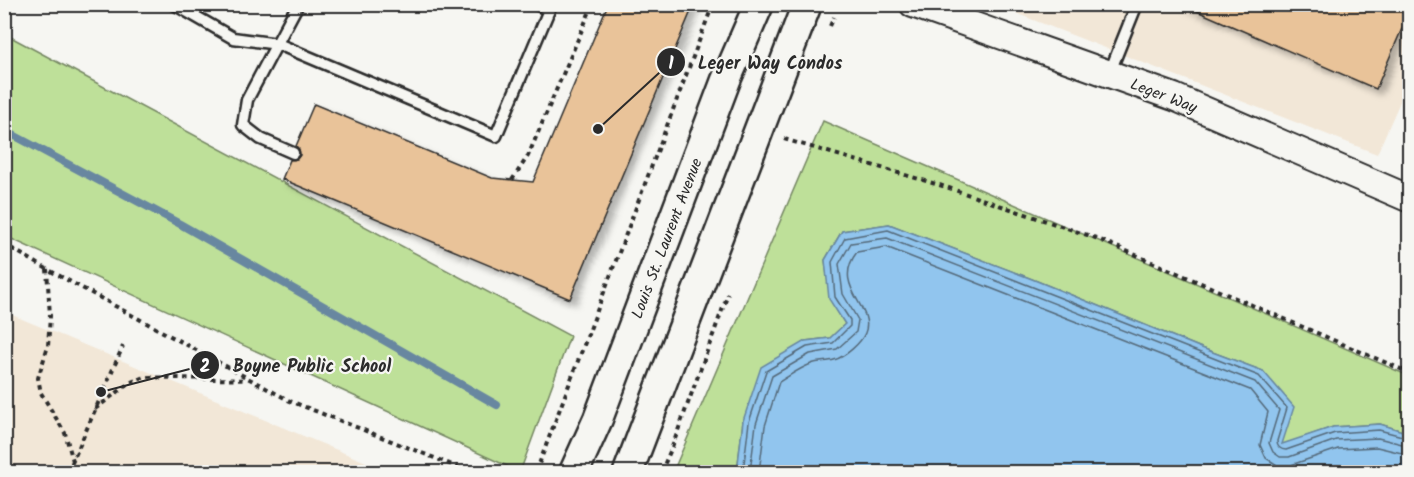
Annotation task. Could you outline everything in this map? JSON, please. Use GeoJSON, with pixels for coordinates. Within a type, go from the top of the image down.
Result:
{"type":"FeatureCollection","features":[{"type":"Feature","properties":{"kind":"main road","name":"Louis St. Laurent Avenue"},"geometry":{"type":"LineString","coordinates":[[574,472],[598,419],[726,80],[759,4]]}},
{"type":"Feature","properties":{"kind":"main road"},"geometry":{"type":"LineString","coordinates":[[628,472],[807,4]]}},
{"type":"Feature","properties":{"kind":"street","name":"Leger Way"},"geometry":{"type":"LineString","coordinates":[[913,4],[1174,97],[1410,199]]}},
{"type":"Feature","properties":{"kind":"lane"},"geometry":{"type":"LineString","coordinates":[[174,4],[233,38],[279,44],[496,136],[549,10],[536,4]]}},
{"type":"Feature","properties":{"kind":"lane"},"geometry":{"type":"LineString","coordinates":[[293,153],[261,139],[243,125],[247,100],[279,44],[298,4]]}},
{"type":"Feature","properties":{"kind":"lane"},"geometry":{"type":"LineString","coordinates":[[1108,74],[1137,4]]}},
{"type":"Feature","properties":{"kind":"path"},"geometry":{"type":"LineString","coordinates":[[512,180],[528,156],[593,4]]}},
{"type":"Feature","properties":{"kind":"path"},"geometry":{"type":"LineString","coordinates":[[536,472],[713,4]]}},
{"type":"Feature","properties":{"kind":"path"},"geometry":{"type":"LineString","coordinates":[[784,139],[945,187],[1096,238],[1410,373]]}},
{"type":"Feature","properties":{"kind":"path"},"geometry":{"type":"LineString","coordinates":[[4,244],[290,401],[470,472]]}},
{"type":"Feature","properties":{"kind":"path"},"geometry":{"type":"LineString","coordinates":[[48,269],[50,316],[48,346],[38,378],[41,393],[65,433],[73,461]]}},
{"type":"Feature","properties":{"kind":"path"},"geometry":{"type":"LineString","coordinates":[[68,472],[123,346]]}},
{"type":"Feature","properties":{"kind":"path"},"geometry":{"type":"LineString","coordinates":[[96,409],[131,382],[144,377],[250,380]]}},
{"type":"Feature","properties":{"kind":"shaded area"},"geometry":{"type":"Polygon","coordinates":[[[995,5],[1409,5],[1409,81],[1377,154],[995,5]]]}},
{"type":"Feature","properties":{"kind":"shaded area"},"geometry":{"type":"Polygon","coordinates":[[[5,312],[390,472],[5,472],[5,312]]]}},
{"type":"Feature","properties":{"kind":"green space"},"geometry":{"type":"Polygon","coordinates":[[[5,34],[570,336],[520,472],[5,236],[5,34]]]}},
{"type":"Feature","properties":{"kind":"green space"},"geometry":{"type":"Polygon","coordinates":[[[823,121],[1409,376],[1409,433],[1380,424],[1333,427],[1282,445],[1263,371],[889,224],[842,231],[825,260],[830,299],[845,324],[830,338],[805,341],[743,421],[737,472],[673,472],[823,121]]]}},
{"type":"Feature","properties":{"kind":"water"},"geometry":{"type":"Polygon","coordinates":[[[889,224],[1263,371],[1294,407],[1282,444],[1333,427],[1380,424],[1409,433],[1409,472],[737,472],[743,421],[761,367],[805,341],[830,338],[845,324],[829,299],[825,260],[842,231],[889,224]]]}},
{"type":"Feature","properties":{"kind":"building"},"geometry":{"type":"Polygon","coordinates":[[[608,4],[694,4],[570,299],[282,179],[290,160],[297,159],[300,155],[296,146],[314,104],[492,178],[533,182],[608,4]]]}},
{"type":"Feature","properties":{"kind":"building"},"geometry":{"type":"Polygon","coordinates":[[[1181,4],[1410,4],[1410,10],[1376,89],[1181,4]]]}},
{"type":"Feature","properties":{"kind":"waterway"},"geometry":{"type":"LineString","coordinates":[[4,130],[180,224],[497,405]]}},
{"type":"Feature","properties":{"kind":"place","name":"Leger Way Condos"},"geometry":{"type":"Point","coordinates":[598,129]}},
{"type":"Feature","properties":{"kind":"place","name":"Boyne Public School"},"geometry":{"type":"Point","coordinates":[101,392]}}]}
